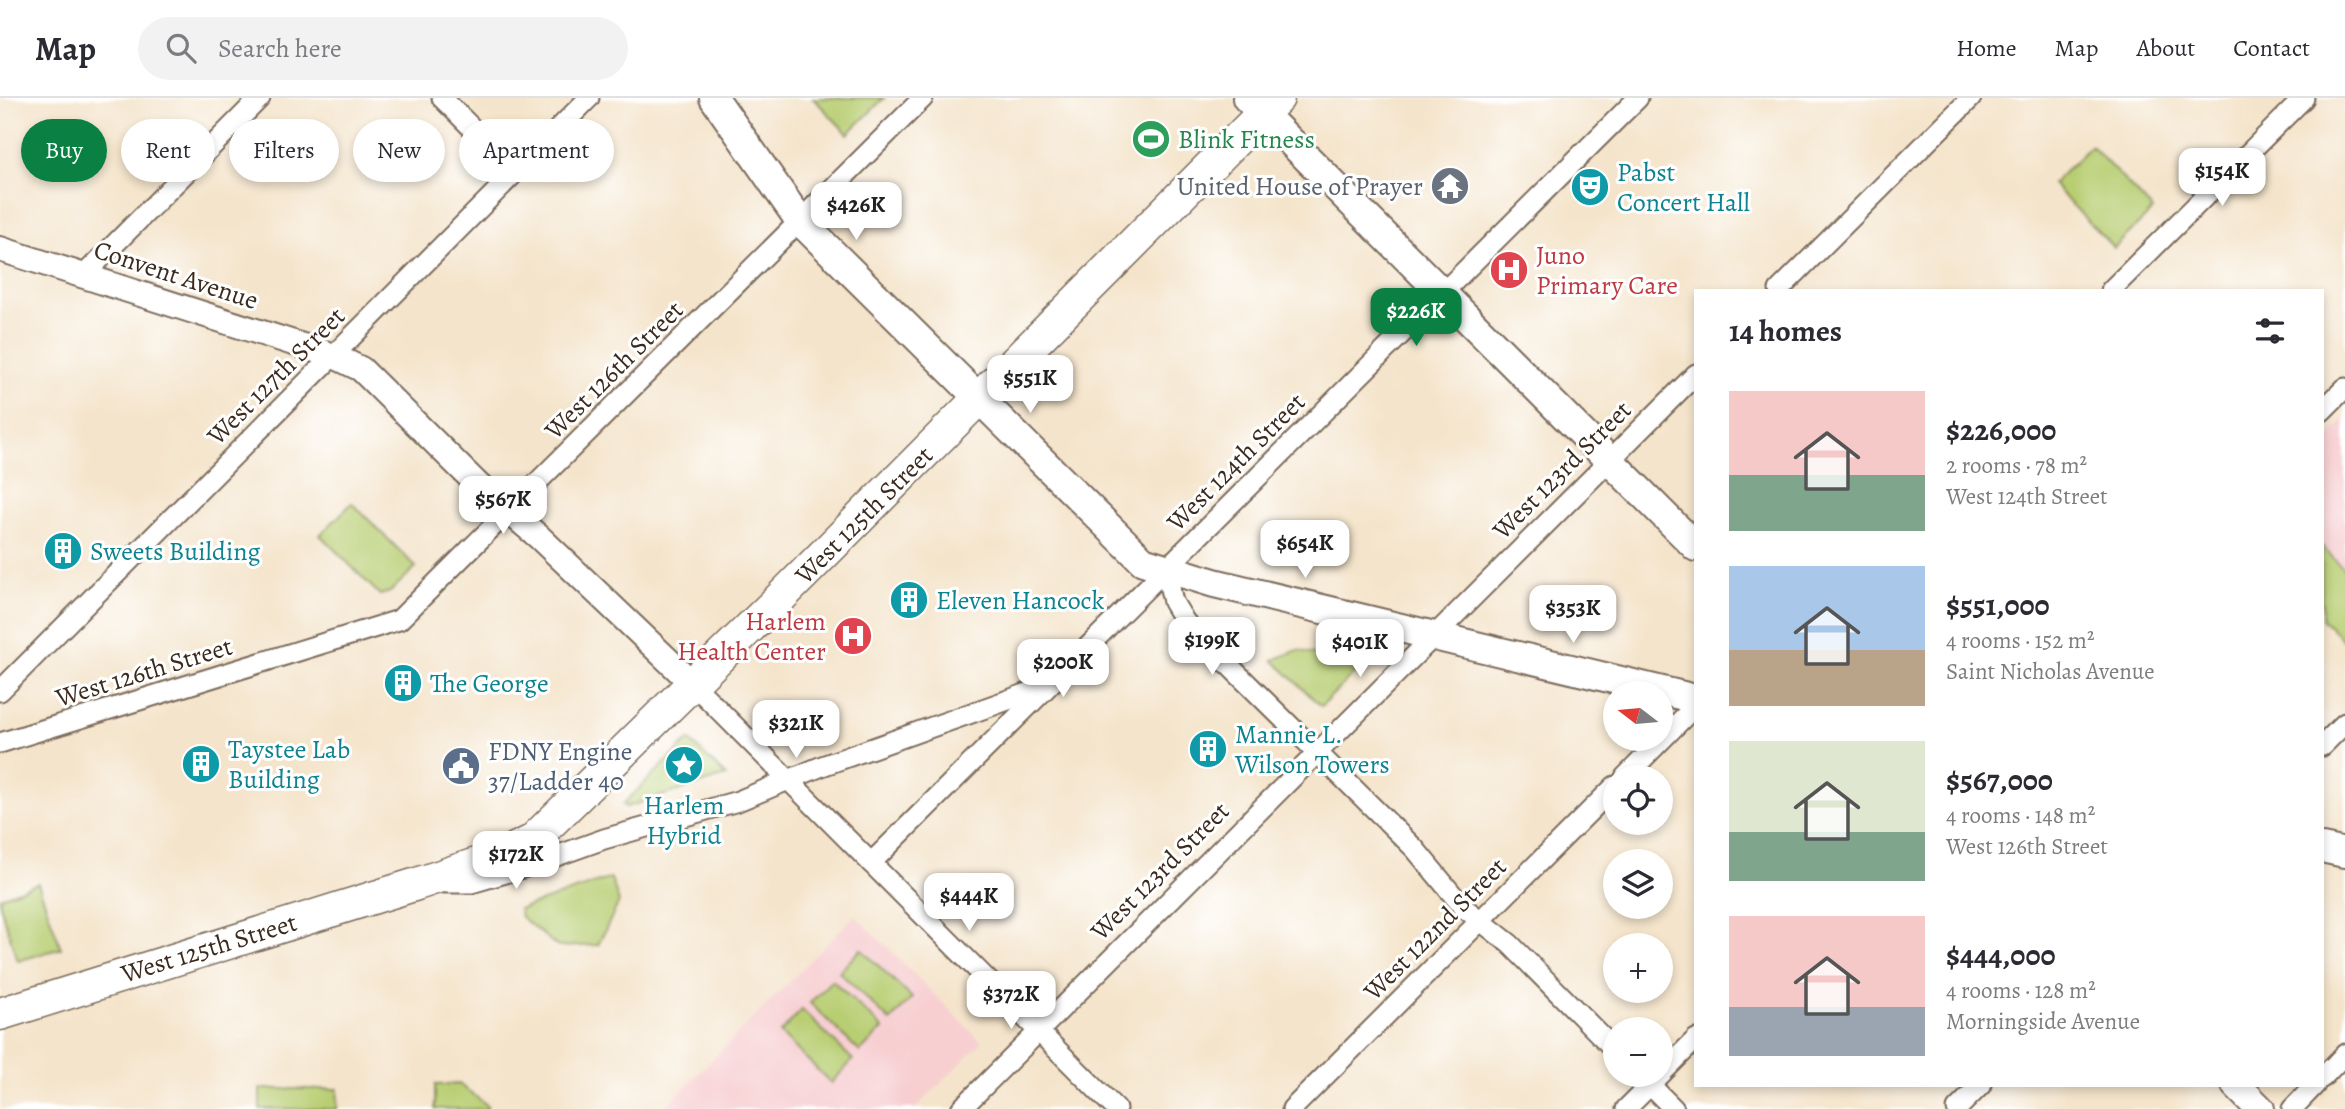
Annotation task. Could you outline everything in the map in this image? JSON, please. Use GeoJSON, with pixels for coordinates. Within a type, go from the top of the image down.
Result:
{"type":"FeatureCollection","features":[{"type":"Feature","properties":{"kind":"main road"},"geometry":{"type":"LineString","coordinates":[[714,98],[800,221],[1132,553],[1166,570],[1694,699]]}},
{"type":"Feature","properties":{"kind":"main road"},"geometry":{"type":"LineString","coordinates":[[1262,103],[1441,294],[1694,545]]}},
{"type":"Feature","properties":{"kind":"main road","name":"West 125th Street"},"geometry":{"type":"LineString","coordinates":[[0,1014],[417,884],[497,857],[532,841],[979,399],[1262,103]]}},
{"type":"Feature","properties":{"kind":"main road"},"geometry":{"type":"LineString","coordinates":[[2324,848],[2345,853]]}},
{"type":"Feature","properties":{"kind":"main road"},"geometry":{"type":"LineString","coordinates":[[2238,1087],[2260,1109]]}},
{"type":"Feature","properties":{"kind":"street"},"geometry":{"type":"LineString","coordinates":[[83,276],[260,98]]}},
{"type":"Feature","properties":{"kind":"street"},"geometry":{"type":"LineString","coordinates":[[442,98],[463,119]]}},
{"type":"Feature","properties":{"kind":"street","name":"West 127th Street"},"geometry":{"type":"LineString","coordinates":[[568,119],[589,98]]}},
{"type":"Feature","properties":{"kind":"street","name":"West 126th Street"},"geometry":{"type":"LineString","coordinates":[[0,743],[393,623],[923,98]]}},
{"type":"Feature","properties":{"kind":"street","name":"West 124th Street"},"geometry":{"type":"LineString","coordinates":[[871,863],[1638,98]]}},
{"type":"Feature","properties":{"kind":"street"},"geometry":{"type":"LineString","coordinates":[[1780,289],[1971,98]]}},
{"type":"Feature","properties":{"kind":"street"},"geometry":{"type":"LineString","coordinates":[[2113,289],[2304,98]]}},
{"type":"Feature","properties":{"kind":"street","name":"West 127th Street"},"geometry":{"type":"LineString","coordinates":[[0,691],[506,182]]}},
{"type":"Feature","properties":{"kind":"street","name":"Convent Avenue"},"geometry":{"type":"LineString","coordinates":[[0,249],[334,356],[361,369],[693,684]]}},
{"type":"Feature","properties":{"kind":"street","name":"West 123rd Street"},"geometry":{"type":"LineString","coordinates":[[961,1109],[1316,751],[1694,376]]}},
{"type":"Feature","properties":{"kind":"street"},"geometry":{"type":"LineString","coordinates":[[2324,409],[2345,388]]}},
{"type":"Feature","properties":{"kind":"street"},"geometry":{"type":"LineString","coordinates":[[1166,570],[1173,602],[1179,615],[1415,849],[1462,906],[1510,944],[1603,1039]]}},
{"type":"Feature","properties":{"kind":"street"},"geometry":{"type":"LineString","coordinates":[[693,684],[1116,1109]]}},
{"type":"Feature","properties":{"kind":"street","name":"West 125th Street"},"geometry":{"type":"LineString","coordinates":[[417,884],[471,883],[604,839],[737,801],[1048,686]]}},
{"type":"Feature","properties":{"kind":"street"},"geometry":{"type":"LineString","coordinates":[[1637,765],[1694,707]]}},
{"type":"Feature","properties":{"kind":"street"},"geometry":{"type":"LineString","coordinates":[[2324,744],[2345,723]]}},
{"type":"Feature","properties":{"kind":"street","name":"West 122nd Street"},"geometry":{"type":"LineString","coordinates":[[1292,1109],[1603,798]]}},
{"type":"Feature","properties":{"kind":"street"},"geometry":{"type":"LineString","coordinates":[[1673,1059],[1694,1041]]}},
{"type":"Feature","properties":{"kind":"street"},"geometry":{"type":"LineString","coordinates":[[2324,1075],[2345,1054]]}},
{"type":"Feature","properties":{"kind":"street"},"geometry":{"type":"LineString","coordinates":[[1626,1109],[1645,1087]]}},
{"type":"Feature","properties":{"kind":"street"},"geometry":{"type":"LineString","coordinates":[[1660,1087],[1674,1109]]}},
{"type":"Feature","properties":{"kind":"street"},"geometry":{"type":"LineString","coordinates":[[1957,1109],[1979,1087]]}},
{"type":"Feature","properties":{"kind":"street"},"geometry":{"type":"LineString","coordinates":[[2291,1109],[2313,1087]]}},
{"type":"Feature","properties":{"kind":"shaded area"},"geometry":{"type":"Polygon","coordinates":[[[2345,419],[2345,642],[2324,621],[2324,440],[2345,419]]]}},
{"type":"Feature","properties":{"kind":"shaded area"},"geometry":{"type":"Polygon","coordinates":[[[855,915],[982,1042],[915,1109],[663,1109],[855,915]]]}},
{"type":"Feature","properties":{"kind":"green space"},"geometry":{"type":"Polygon","coordinates":[[[813,98],[884,98],[848,134],[813,98]]]}},
{"type":"Feature","properties":{"kind":"green space"},"geometry":{"type":"Polygon","coordinates":[[[2091,146],[2153,210],[2114,248],[2052,184],[2091,146]]]}},
{"type":"Feature","properties":{"kind":"green space"},"geometry":{"type":"Polygon","coordinates":[[[352,503],[416,567],[390,592],[380,595],[320,535],[352,503]]]}},
{"type":"Feature","properties":{"kind":"green space"},"geometry":{"type":"Polygon","coordinates":[[[2324,549],[2345,570],[2345,642],[2324,621],[2324,549]]]}},
{"type":"Feature","properties":{"kind":"green space"},"geometry":{"type":"Polygon","coordinates":[[[1298,650],[1362,666],[1321,706],[1273,660],[1298,650]]]}},
{"type":"Feature","properties":{"kind":"green space"},"geometry":{"type":"Polygon","coordinates":[[[689,740],[726,776],[626,807],[623,804],[689,740]]]}},
{"type":"Feature","properties":{"kind":"green space"},"geometry":{"type":"Polygon","coordinates":[[[611,878],[619,902],[598,945],[558,947],[521,917],[519,909],[611,878]]]}},
{"type":"Feature","properties":{"kind":"green space"},"geometry":{"type":"Polygon","coordinates":[[[38,883],[61,948],[18,961],[0,906],[0,897],[38,883]]]}},
{"type":"Feature","properties":{"kind":"green space"},"geometry":{"type":"Polygon","coordinates":[[[861,949],[912,998],[890,1021],[839,972],[861,949]]]}},
{"type":"Feature","properties":{"kind":"green space"},"geometry":{"type":"Polygon","coordinates":[[[832,980],[883,1029],[860,1052],[810,1003],[832,980]]]}},
{"type":"Feature","properties":{"kind":"green space"},"geometry":{"type":"Polygon","coordinates":[[[802,1010],[853,1060],[831,1083],[780,1033],[802,1010]]]}},
{"type":"Feature","properties":{"kind":"green space"},"geometry":{"type":"Polygon","coordinates":[[[459,1084],[487,1105],[487,1109],[435,1109],[435,1085],[459,1084]]]}},
{"type":"Feature","properties":{"kind":"green space"},"geometry":{"type":"Polygon","coordinates":[[[260,1089],[338,1089],[337,1109],[260,1109],[260,1089]]]}},
{"type":"Feature","properties":{"kind":"place","name":"Blink Fitness"},"geometry":{"type":"Point","coordinates":[1151,139]}},
{"type":"Feature","properties":{"kind":"place","name":"United House of Prayer"},"geometry":{"type":"Point","coordinates":[1450,186]}},
{"type":"Feature","properties":{"kind":"place","name":"Pabst Concert Hall"},"geometry":{"type":"Point","coordinates":[1590,187]}},
{"type":"Feature","properties":{"kind":"place","name":"Juno Primary Care"},"geometry":{"type":"Point","coordinates":[1509,270]}},
{"type":"Feature","properties":{"kind":"place","name":"Sweets Building"},"geometry":{"type":"Point","coordinates":[63,551]}},
{"type":"Feature","properties":{"kind":"place","name":"Eleven Hancock"},"geometry":{"type":"Point","coordinates":[909,600]}},
{"type":"Feature","properties":{"kind":"place","name":"Harlem Health Center"},"geometry":{"type":"Point","coordinates":[853,636]}},
{"type":"Feature","properties":{"kind":"place","name":"The George"},"geometry":{"type":"Point","coordinates":[403,683]}},
{"type":"Feature","properties":{"kind":"place","name":"Mannie L. Wilson Towers"},"geometry":{"type":"Point","coordinates":[1208,749]}},
{"type":"Feature","properties":{"kind":"place","name":"Taystee Lab Building"},"geometry":{"type":"Point","coordinates":[201,764]}},
{"type":"Feature","properties":{"kind":"place","name":"Harlem Hybrid"},"geometry":{"type":"Point","coordinates":[684,765]}},
{"type":"Feature","properties":{"kind":"place","name":"FDNY Engine 37/Ladder 40"},"geometry":{"type":"Point","coordinates":[461,766]}}]}
